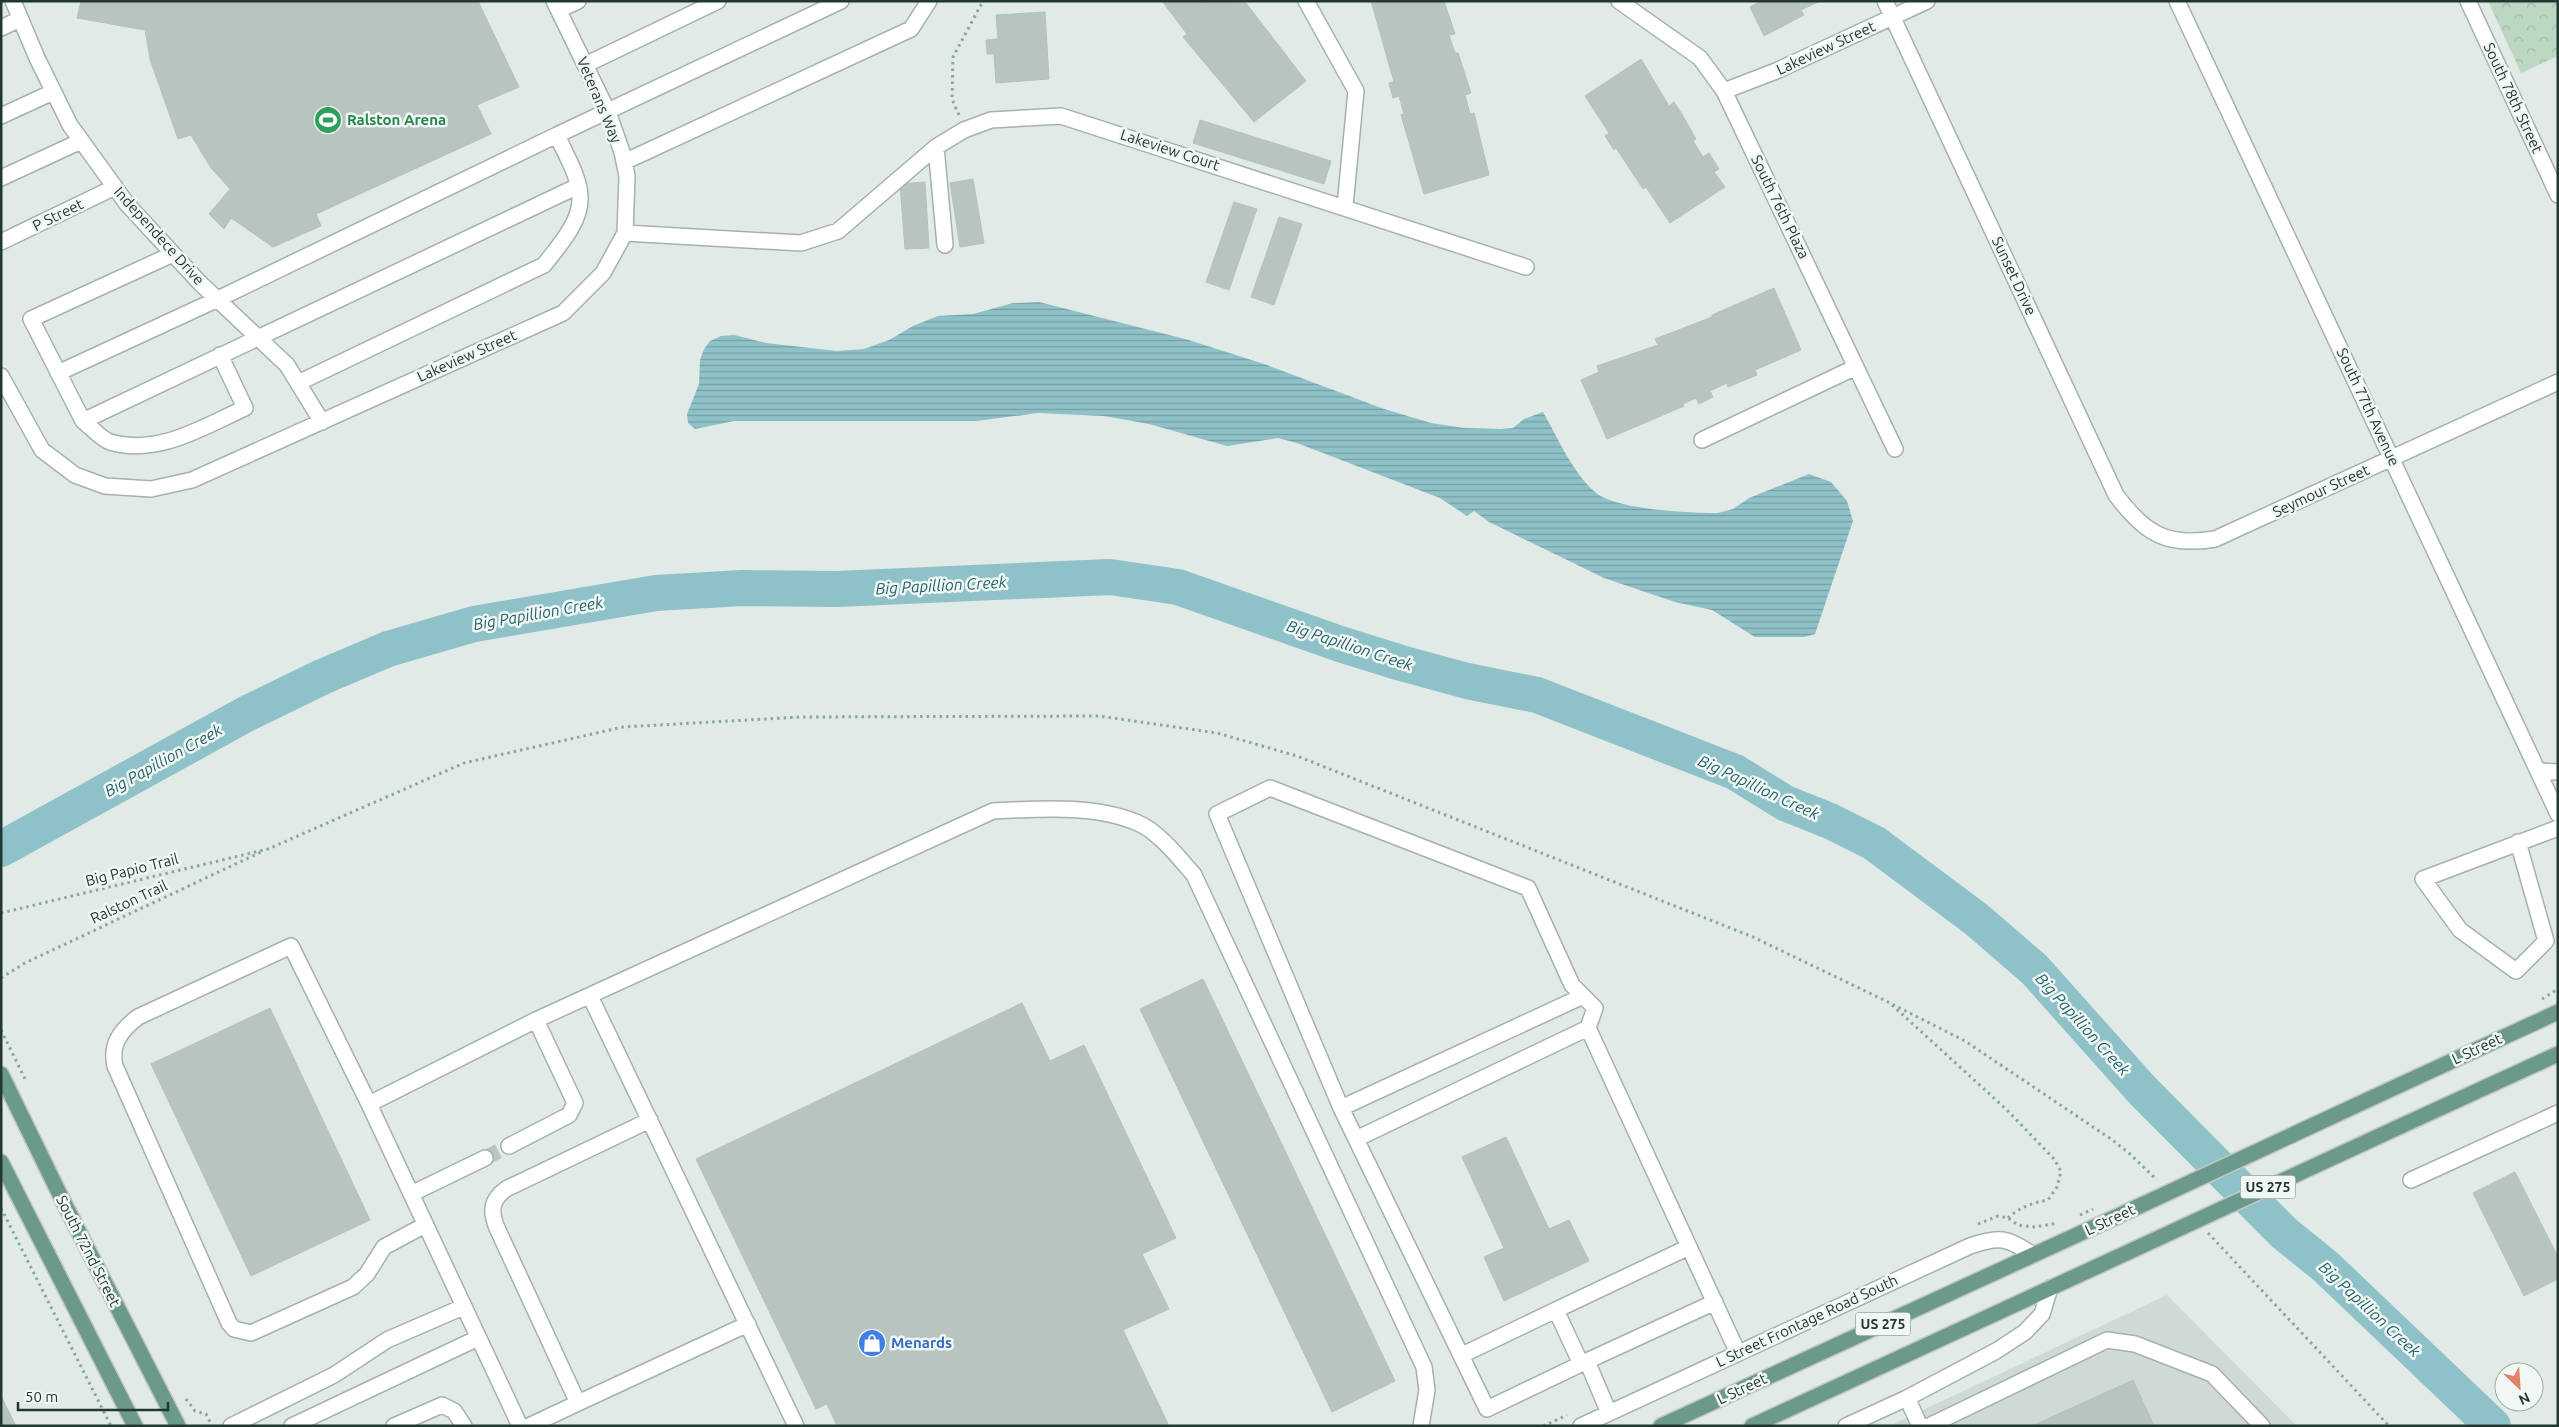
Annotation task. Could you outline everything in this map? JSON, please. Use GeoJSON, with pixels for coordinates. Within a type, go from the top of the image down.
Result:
{"type":"FeatureCollection","features":[{"type":"Feature","properties":{"kind":"main road","name":"L Street"},"geometry":{"type":"LineString","coordinates":[[1661,1426],[2558,1012]]}},
{"type":"Feature","properties":{"kind":"main road","name":"US 275"},"geometry":{"type":"LineString","coordinates":[[1752,1426],[2558,1054]]}},
{"type":"Feature","properties":{"kind":"main road","name":"South 72nd Street"},"geometry":{"type":"LineString","coordinates":[[1,1074],[61,1197],[178,1426]]}},
{"type":"Feature","properties":{"kind":"main road"},"geometry":{"type":"LineString","coordinates":[[1,1162],[135,1426]]}},
{"type":"Feature","properties":{"kind":"street","name":"Independece Drive"},"geometry":{"type":"LineString","coordinates":[[13,1],[53,92],[70,125],[127,204],[173,254],[287,365],[322,422]]}},
{"type":"Feature","properties":{"kind":"street"},"geometry":{"type":"LineString","coordinates":[[556,6],[578,1]]}},
{"type":"Feature","properties":{"kind":"street"},"geometry":{"type":"LineString","coordinates":[[585,65],[718,1]]}},
{"type":"Feature","properties":{"kind":"street"},"geometry":{"type":"LineString","coordinates":[[58,373],[218,299],[841,1]]}},
{"type":"Feature","properties":{"kind":"street"},"geometry":{"type":"LineString","coordinates":[[624,162],[911,29],[929,1]]}},
{"type":"Feature","properties":{"kind":"street"},"geometry":{"type":"LineString","coordinates":[[1306,1],[1356,91],[1344,206]]}},
{"type":"Feature","properties":{"kind":"street","name":"South 76th Plaza"},"geometry":{"type":"LineString","coordinates":[[1619,1],[1700,58],[1724,91],[1895,449]]}},
{"type":"Feature","properties":{"kind":"street","name":"Sunset Drive"},"geometry":{"type":"LineString","coordinates":[[1886,1],[2116,495],[2131,514],[2148,529],[2162,536]]}},
{"type":"Feature","properties":{"kind":"street","name":"Lakeview Street"},"geometry":{"type":"LineString","coordinates":[[1724,91],[1776,71],[1927,1]]}},
{"type":"Feature","properties":{"kind":"street","name":"South 77th Avenue"},"geometry":{"type":"LineString","coordinates":[[2177,1],[2558,814]]}},
{"type":"Feature","properties":{"kind":"street","name":"South 78th Street"},"geometry":{"type":"LineString","coordinates":[[2468,1],[2558,195]]}},
{"type":"Feature","properties":{"kind":"street","name":"Veterans Way"},"geometry":{"type":"LineString","coordinates":[[556,6],[608,112],[624,162],[627,176],[625,233]]}},
{"type":"Feature","properties":{"kind":"street"},"geometry":{"type":"LineString","coordinates":[[1,28],[20,19]]}},
{"type":"Feature","properties":{"kind":"street"},"geometry":{"type":"LineString","coordinates":[[1,116],[53,92]]}},
{"type":"Feature","properties":{"kind":"street","name":"Lakeview Court"},"geometry":{"type":"LineString","coordinates":[[625,233],[801,243],[838,231],[936,148],[964,130],[992,120],[1061,116],[1344,206],[1526,267]]}},
{"type":"Feature","properties":{"kind":"street"},"geometry":{"type":"LineString","coordinates":[[298,383],[544,265],[570,231],[580,199],[578,186],[557,136]]}},
{"type":"Feature","properties":{"kind":"street"},"geometry":{"type":"LineString","coordinates":[[1,178],[81,141]]}},
{"type":"Feature","properties":{"kind":"street"},"geometry":{"type":"LineString","coordinates":[[936,148],[945,245]]}},
{"type":"Feature","properties":{"kind":"street"},"geometry":{"type":"LineString","coordinates":[[83,421],[578,186]]}},
{"type":"Feature","properties":{"kind":"street","name":"P Street"},"geometry":{"type":"LineString","coordinates":[[1,242],[115,187]]}},
{"type":"Feature","properties":{"kind":"street","name":"Lakeview Street"},"geometry":{"type":"LineString","coordinates":[[1,376],[42,450],[75,474],[105,486],[151,489],[192,480],[563,313],[603,273],[625,233]]}},
{"type":"Feature","properties":{"kind":"street"},"geometry":{"type":"LineString","coordinates":[[173,254],[32,319],[83,421],[109,442],[146,446],[180,438],[245,408],[220,355]]}},
{"type":"Feature","properties":{"kind":"street"},"geometry":{"type":"LineString","coordinates":[[1702,440],[1856,368]]}},
{"type":"Feature","properties":{"kind":"street","name":"Seymour Street"},"geometry":{"type":"LineString","coordinates":[[2162,536],[2192,543],[2216,539],[2558,382]]}},
{"type":"Feature","properties":{"kind":"street"},"geometry":{"type":"LineString","coordinates":[[2538,771],[2558,772]]}},
{"type":"Feature","properties":{"kind":"street"},"geometry":{"type":"LineString","coordinates":[[1715,1302],[1488,1409],[1341,1108],[1217,814],[1270,788],[1528,888],[1572,985],[1595,1008],[1588,1028],[1715,1302],[1738,1353]]}},
{"type":"Feature","properties":{"kind":"street"},"geometry":{"type":"LineString","coordinates":[[369,1104],[536,1020],[993,811],[1040,809],[1103,813],[1139,823],[1171,848],[1194,875],[1424,1367],[1426,1390],[1421,1426]]}},
{"type":"Feature","properties":{"kind":"street"},"geometry":{"type":"LineString","coordinates":[[2518,842],[2546,942],[2516,971],[2460,930],[2423,879],[2518,842],[2558,828]]}},
{"type":"Feature","properties":{"kind":"street"},"geometry":{"type":"LineString","coordinates":[[425,1225],[384,1247],[367,1274],[353,1287],[251,1333],[234,1329],[229,1323],[115,1066],[112,1055],[114,1044],[120,1033],[138,1017],[290,946],[369,1104],[520,1426]]}},
{"type":"Feature","properties":{"kind":"street"},"geometry":{"type":"LineString","coordinates":[[590,996],[796,1426]]}},
{"type":"Feature","properties":{"kind":"street"},"geometry":{"type":"LineString","coordinates":[[1341,1108],[1583,996]]}},
{"type":"Feature","properties":{"kind":"street"},"geometry":{"type":"LineString","coordinates":[[509,1146],[569,1115],[575,1103],[536,1020]]}},
{"type":"Feature","properties":{"kind":"street"},"geometry":{"type":"LineString","coordinates":[[1356,1139],[1588,1028]]}},
{"type":"Feature","properties":{"kind":"street"},"geometry":{"type":"LineString","coordinates":[[2411,1180],[2558,1113]]}},
{"type":"Feature","properties":{"kind":"street"},"geometry":{"type":"LineString","coordinates":[[578,1403],[497,1228],[492,1215],[492,1206],[497,1195],[506,1189],[650,1120]]}},
{"type":"Feature","properties":{"kind":"street"},"geometry":{"type":"LineString","coordinates":[[411,1194],[485,1158]]}},
{"type":"Feature","properties":{"kind":"street","name":"L Street Frontage Road South"},"geometry":{"type":"LineString","coordinates":[[1581,1426],[1970,1246],[2003,1239],[2014,1242],[2033,1255]]}},
{"type":"Feature","properties":{"kind":"street"},"geometry":{"type":"LineString","coordinates":[[1462,1355],[1689,1247]]}},
{"type":"Feature","properties":{"kind":"street"},"geometry":{"type":"LineString","coordinates":[[1846,1426],[1907,1398],[1996,1351],[2025,1332],[2042,1314],[2050,1288]]}},
{"type":"Feature","properties":{"kind":"street"},"geometry":{"type":"LineString","coordinates":[[230,1426],[334,1375],[387,1340],[463,1307]]}},
{"type":"Feature","properties":{"kind":"street"},"geometry":{"type":"LineString","coordinates":[[1556,1310],[1609,1413]]}},
{"type":"Feature","properties":{"kind":"street"},"geometry":{"type":"LineString","coordinates":[[529,1426],[748,1324]]}},
{"type":"Feature","properties":{"kind":"street"},"geometry":{"type":"LineString","coordinates":[[292,1426],[478,1338]]}},
{"type":"Feature","properties":{"kind":"street"},"geometry":{"type":"LineString","coordinates":[[1929,1426],[2107,1340],[2135,1344],[2212,1374],[2262,1426]]}},
{"type":"Feature","properties":{"kind":"street"},"geometry":{"type":"LineString","coordinates":[[1907,1398],[1920,1426]]}},
{"type":"Feature","properties":{"kind":"street"},"geometry":{"type":"LineString","coordinates":[[394,1426],[442,1405],[454,1411],[464,1426]]}},
{"type":"Feature","properties":{"kind":"path"},"geometry":{"type":"LineString","coordinates":[[964,130],[952,99],[953,57],[983,1]]}},
{"type":"Feature","properties":{"kind":"path","name":"Big Papio Trail"},"geometry":{"type":"LineString","coordinates":[[1,913],[268,849]]}},
{"type":"Feature","properties":{"kind":"path","name":"Ralston Trail"},"geometry":{"type":"LineString","coordinates":[[1,978],[23,964],[268,849]]}},
{"type":"Feature","properties":{"kind":"path"},"geometry":{"type":"LineString","coordinates":[[1888,1002],[2007,1110],[2054,1159],[2061,1170],[2057,1187],[2048,1200],[2033,1202],[2016,1211],[2008,1218],[2018,1225],[2035,1227],[2065,1220]]}},
{"type":"Feature","properties":{"kind":"path"},"geometry":{"type":"LineString","coordinates":[[1,1030],[27,1083]]}},
{"type":"Feature","properties":{"kind":"path"},"geometry":{"type":"LineString","coordinates":[[1,1208],[111,1426]]}},
{"type":"Feature","properties":{"kind":"path"},"geometry":{"type":"LineString","coordinates":[[2072,1218],[2080,1215]]}},
{"type":"Feature","properties":{"kind":"path"},"geometry":{"type":"LineString","coordinates":[[185,1397],[195,1411],[206,1414],[212,1426]]}},
{"type":"Feature","properties":{"kind":"shaded area"},"geometry":{"type":"Polygon","coordinates":[[[2167,1295],[2297,1426],[1889,1426],[2167,1295]]]}},
{"type":"Feature","properties":{"kind":"green space"},"geometry":{"type":"Polygon","coordinates":[[[2488,1],[2558,1],[2558,56],[2521,73],[2488,1]]]}},
{"type":"Feature","properties":{"kind":"water"},"geometry":{"type":"Polygon","coordinates":[[[1039,302],[1189,340],[1267,365],[1384,409],[1431,423],[1464,428],[1513,428],[1524,419],[1543,412],[1572,465],[1587,484],[1605,498],[1635,507],[1718,513],[1733,509],[1749,498],[1809,474],[1831,482],[1847,501],[1853,521],[1815,634],[1804,637],[1755,637],[1712,610],[1675,602],[1604,578],[1489,522],[1474,511],[1467,516],[1440,498],[1297,443],[1278,438],[1227,446],[1149,424],[1104,416],[1038,413],[977,421],[734,421],[695,429],[688,423],[687,414],[699,384],[700,360],[704,349],[710,341],[721,336],[734,335],[766,343],[837,351],[864,349],[889,340],[913,326],[938,316],[973,314],[1013,303],[1039,302]]]}},
{"type":"Feature","properties":{"kind":"building","name":"Ralston Arena"},"geometry":{"type":"Polygon","coordinates":[[[81,1],[478,1],[519,87],[477,105],[491,134],[316,214],[321,226],[273,247],[231,218],[224,229],[209,214],[230,189],[211,168],[191,135],[178,139],[150,59],[145,30],[77,18],[81,1]]]}},
{"type":"Feature","properties":{"kind":"building"},"geometry":{"type":"Polygon","coordinates":[[[1162,1],[1246,3],[1306,81],[1254,122],[1183,37],[1187,34],[1162,1]]]}},
{"type":"Feature","properties":{"kind":"building"},"geometry":{"type":"Polygon","coordinates":[[[1371,1],[1444,1],[1455,34],[1449,35],[1455,53],[1458,53],[1471,93],[1465,95],[1470,114],[1474,113],[1489,175],[1424,194],[1401,115],[1404,114],[1399,96],[1393,98],[1389,83],[1394,82],[1371,1]]]}},
{"type":"Feature","properties":{"kind":"building"},"geometry":{"type":"Polygon","coordinates":[[[1761,1],[1820,1],[1801,10],[1804,15],[1764,36],[1750,7],[1761,1]]]}},
{"type":"Feature","properties":{"kind":"building"},"geometry":{"type":"Polygon","coordinates":[[[1045,12],[1049,79],[996,83],[994,54],[987,54],[986,40],[998,39],[996,15],[1045,12]]]}},
{"type":"Feature","properties":{"kind":"building"},"geometry":{"type":"Polygon","coordinates":[[[1641,59],[1669,106],[1674,102],[1683,116],[1696,139],[1693,141],[1703,157],[1709,153],[1719,169],[1714,172],[1725,187],[1670,223],[1646,187],[1643,189],[1616,148],[1614,150],[1605,136],[1609,133],[1585,96],[1641,59]]]}},
{"type":"Feature","properties":{"kind":"building"},"geometry":{"type":"Polygon","coordinates":[[[1200,120],[1331,161],[1324,184],[1193,143],[1200,120]]]}},
{"type":"Feature","properties":{"kind":"building"},"geometry":{"type":"Polygon","coordinates":[[[973,179],[984,243],[960,247],[950,183],[973,179]]]}},
{"type":"Feature","properties":{"kind":"building"},"geometry":{"type":"Polygon","coordinates":[[[925,182],[929,248],[905,249],[900,184],[925,182]]]}},
{"type":"Feature","properties":{"kind":"building"},"geometry":{"type":"Polygon","coordinates":[[[1234,202],[1257,209],[1229,290],[1206,282],[1234,202]]]}},
{"type":"Feature","properties":{"kind":"building"},"geometry":{"type":"Polygon","coordinates":[[[1279,217],[1302,224],[1274,305],[1251,297],[1279,217]]]}},
{"type":"Feature","properties":{"kind":"building"},"geometry":{"type":"Polygon","coordinates":[[[1774,288],[1801,350],[1755,370],[1757,375],[1728,387],[1727,383],[1710,391],[1713,397],[1699,404],[1696,398],[1683,404],[1684,406],[1607,439],[1581,380],[1599,372],[1597,366],[1658,345],[1655,339],[1712,317],[1712,315],[1774,288]]]}},
{"type":"Feature","properties":{"kind":"building"},"geometry":{"type":"Polygon","coordinates":[[[1203,979],[1395,1381],[1332,1412],[1140,1009],[1203,979]]]}},
{"type":"Feature","properties":{"kind":"building"},"geometry":{"type":"Polygon","coordinates":[[[1022,1003],[1050,1061],[1084,1045],[1176,1238],[1142,1254],[1169,1309],[1123,1330],[1169,1426],[837,1426],[827,1404],[816,1409],[696,1159],[1022,1003]]]}},
{"type":"Feature","properties":{"kind":"building"},"geometry":{"type":"Polygon","coordinates":[[[270,1008],[370,1220],[251,1276],[151,1064],[270,1008]]]}},
{"type":"Feature","properties":{"kind":"building"},"geometry":{"type":"Polygon","coordinates":[[[1506,1137],[1549,1229],[1569,1220],[1589,1261],[1504,1301],[1484,1257],[1504,1248],[1462,1157],[1506,1137]]]}},
{"type":"Feature","properties":{"kind":"building"},"geometry":{"type":"Polygon","coordinates":[[[2515,1172],[2558,1257],[2558,1279],[2524,1296],[2473,1193],[2515,1172]]]}},
{"type":"Feature","properties":{"kind":"building"},"geometry":{"type":"Polygon","coordinates":[[[2133,1380],[2154,1426],[2032,1426],[2133,1380]]]}},
{"type":"Feature","properties":{"kind":"building"},"geometry":{"type":"Polygon","coordinates":[[[1,1396],[16,1426],[1,1426],[1,1396]]]}},
{"type":"Feature","properties":{"kind":"waterway","name":"Big Papillion Creek"},"geometry":{"type":"LineString","coordinates":[[1,849],[246,714],[322,677],[388,649],[474,624],[656,593],[742,588],[837,589],[1110,577],[1178,587],[1340,644],[1401,663],[1467,681],[1537,695],[1735,772],[1785,803],[1830,821],[1874,843],[1976,919],[2034,969],[2142,1090],[2284,1233],[2325,1266],[2493,1426]]}},
{"type":"Feature","properties":{"kind":"tunnel"},"geometry":{"type":"LineString","coordinates":[[485,1158],[509,1146]]}},
{"type":"Feature","properties":{"kind":"place","name":"Ralston Arena"},"geometry":{"type":"Point","coordinates":[328,120]}},
{"type":"Feature","properties":{"kind":"place","name":"Menards"},"geometry":{"type":"Point","coordinates":[872,1343]}}]}
